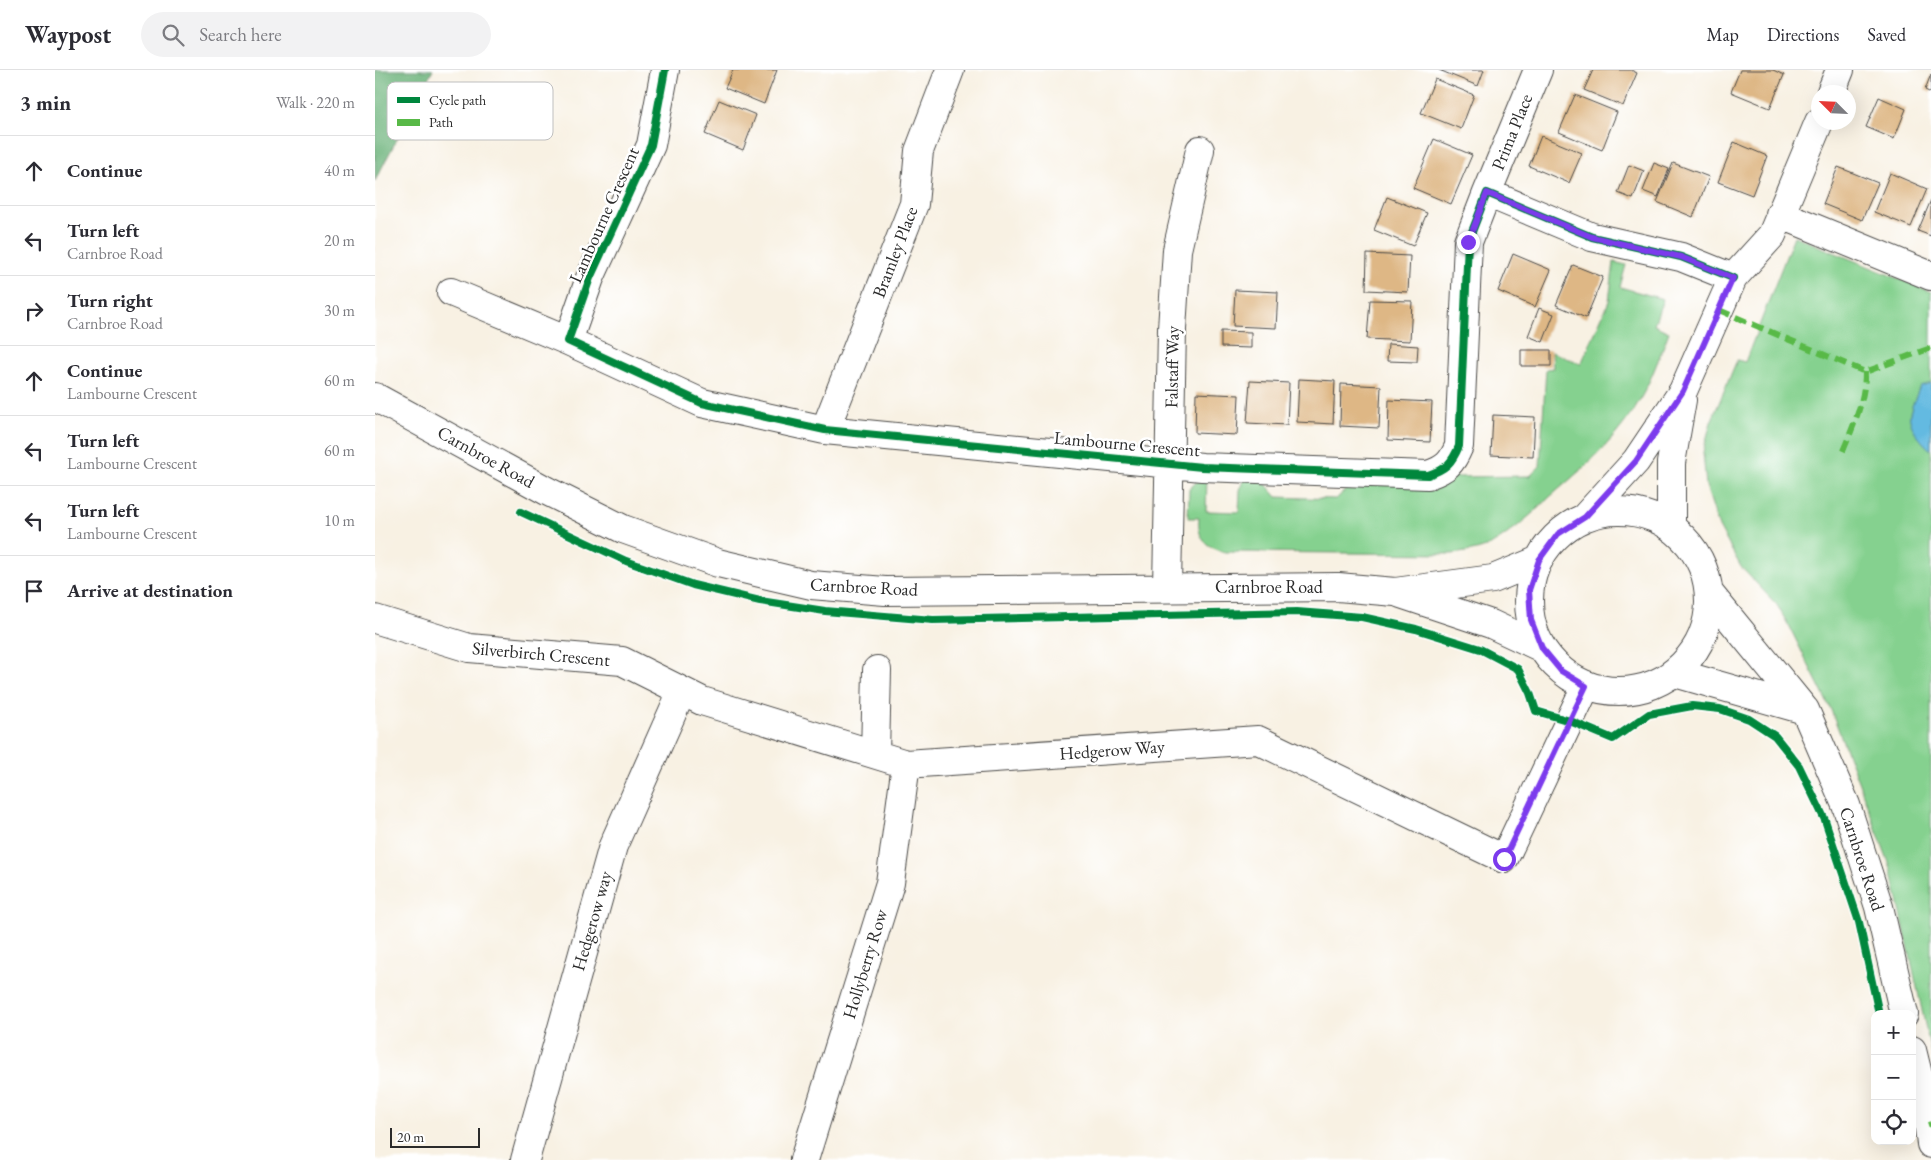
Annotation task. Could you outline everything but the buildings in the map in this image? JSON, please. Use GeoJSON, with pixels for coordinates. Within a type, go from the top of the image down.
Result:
{"type":"FeatureCollection","features":[{"type":"Feature","properties":{"kind":"street","name":"Lambourne Crescent"},"geometry":{"type":"LineString","coordinates":[[665,70],[651,145],[589,278],[568,340],[702,403],[825,430],[1201,467],[1428,475],[1441,470],[1454,459],[1459,446],[1468,242],[1487,193]]}},
{"type":"Feature","properties":{"kind":"street","name":"Bramley Place"},"geometry":{"type":"LineString","coordinates":[[825,430],[914,204],[919,151],[950,70]]}},
{"type":"Feature","properties":{"kind":"street","name":"Prima Place"},"geometry":{"type":"LineString","coordinates":[[1487,193],[1538,70]]}},
{"type":"Feature","properties":{"kind":"street"},"geometry":{"type":"LineString","coordinates":[[1834,85],[1841,70]]}},
{"type":"Feature","properties":{"kind":"street"},"geometry":{"type":"LineString","coordinates":[[1585,517],[1636,461],[1683,391],[1733,278],[1772,235],[1816,130]]}},
{"type":"Feature","properties":{"kind":"street","name":"Falstaff Way"},"geometry":{"type":"LineString","coordinates":[[1167,587],[1172,329],[1177,250],[1200,150]]}},
{"type":"Feature","properties":{"kind":"street"},"geometry":{"type":"LineString","coordinates":[[1487,193],[1592,237],[1681,257],[1733,278]]}},
{"type":"Feature","properties":{"kind":"street"},"geometry":{"type":"LineString","coordinates":[[1780,214],[1931,276]]}},
{"type":"Feature","properties":{"kind":"street"},"geometry":{"type":"LineString","coordinates":[[451,292],[568,340]]}},
{"type":"Feature","properties":{"kind":"street"},"geometry":{"type":"LineString","coordinates":[[1671,526],[1671,463],[1683,391]]}},
{"type":"Feature","properties":{"kind":"street","name":"Carnbroe Road"},"geometry":{"type":"LineString","coordinates":[[375,397],[547,491],[623,529],[717,563],[811,586],[885,591],[1167,587],[1338,587],[1395,592],[1493,579],[1539,560]]}},
{"type":"Feature","properties":{"kind":"street","name":"Carnbroe Road"},"geometry":{"type":"LineString","coordinates":[[1710,594],[1696,650],[1675,672],[1647,687],[1617,692],[1586,686],[1561,671],[1542,648],[1531,620],[1529,590],[1539,560],[1558,534],[1585,517],[1616,510],[1648,515],[1671,526],[1691,545],[1704,568],[1710,594],[1805,710],[1846,805],[1879,907],[1903,1010]]}},
{"type":"Feature","properties":{"kind":"street","name":"Carnbroe Road"},"geometry":{"type":"LineString","coordinates":[[1395,592],[1491,624],[1542,648]]}},
{"type":"Feature","properties":{"kind":"street","name":"Silverbirch Crescent"},"geometry":{"type":"LineString","coordinates":[[375,619],[469,648],[622,661],[692,696]]}},
{"type":"Feature","properties":{"kind":"street"},"geometry":{"type":"LineString","coordinates":[[875,754],[877,670]]}},
{"type":"Feature","properties":{"kind":"street"},"geometry":{"type":"LineString","coordinates":[[1675,672],[1805,710]]}},
{"type":"Feature","properties":{"kind":"street","name":"Hedgerow Way"},"geometry":{"type":"LineString","coordinates":[[692,696],[906,764],[1258,740],[1504,859],[1586,686]]}},
{"type":"Feature","properties":{"kind":"street","name":"Hedgerow way"},"geometry":{"type":"LineString","coordinates":[[525,1160],[613,846],[692,696]]}},
{"type":"Feature","properties":{"kind":"street","name":"Hollyberry Row"},"geometry":{"type":"LineString","coordinates":[[804,1160],[890,883],[906,764]]}},
{"type":"Feature","properties":{"kind":"street"},"geometry":{"type":"LineString","coordinates":[[1913,1055],[1926,1107],[1931,1144]]}},
{"type":"Feature","properties":{"kind":"green space"},"geometry":{"type":"Polygon","coordinates":[[[375,70],[433,70],[427,82],[387,82],[387,140],[396,140],[375,181],[375,70]]]}},
{"type":"Feature","properties":{"kind":"green space"},"geometry":{"type":"Polygon","coordinates":[[[1794,236],[1931,292],[1931,1052],[1891,868],[1831,710],[1777,605],[1741,567],[1719,527],[1706,486],[1703,452],[1711,422],[1737,360],[1745,362],[1794,236]]]}},
{"type":"Feature","properties":{"kind":"green space"},"geometry":{"type":"Polygon","coordinates":[[[1614,262],[1626,265],[1620,287],[1663,299],[1654,325],[1669,332],[1653,372],[1633,411],[1605,446],[1523,521],[1492,544],[1477,550],[1452,554],[1225,552],[1213,548],[1204,541],[1201,537],[1199,518],[1188,518],[1189,489],[1200,479],[1207,478],[1206,511],[1239,512],[1240,490],[1243,480],[1263,481],[1277,497],[1336,499],[1352,484],[1451,477],[1530,476],[1540,466],[1546,369],[1553,368],[1552,352],[1581,364],[1609,301],[1614,262]]]}},
{"type":"Feature","properties":{"kind":"water"},"geometry":{"type":"Polygon","coordinates":[[[1931,383],[1931,450],[1916,433],[1910,418],[1920,386],[1931,383]]]}},
{"type":"Feature","properties":{"kind":"marked path"},"geometry":{"type":"LineString","coordinates":[[1719,310],[1865,372],[1931,348]]}},
{"type":"Feature","properties":{"kind":"marked path"},"geometry":{"type":"LineString","coordinates":[[1843,451],[1861,403],[1865,372]]}},
{"type":"Feature","properties":{"kind":"cycle path"},"geometry":{"type":"LineString","coordinates":[[665,70],[651,145],[590,278],[568,341],[702,403],[825,430],[1202,467],[1428,475],[1448,465],[1459,446],[1468,242],[1487,193],[1592,237],[1681,257],[1733,278]]}},
{"type":"Feature","properties":{"kind":"cycle path"},"geometry":{"type":"LineString","coordinates":[[521,512],[626,561],[693,585],[760,601],[825,611],[933,620],[1297,612],[1362,617],[1416,629],[1480,649],[1518,669],[1530,693],[1536,711],[1570,721],[1613,739],[1649,714],[1692,706],[1720,709],[1749,719],[1775,736],[1799,766],[1825,820],[1859,922],[1878,1010]]}},
{"type":"Feature","properties":{"kind":"route"},"geometry":{"type":"LineString","coordinates":[[1468,242],[1487,193],[1592,237],[1681,257],[1733,278],[1683,391],[1636,461],[1585,517],[1558,534],[1539,560],[1529,590],[1531,620],[1542,648],[1561,671],[1586,686],[1504,859]]}}]}
